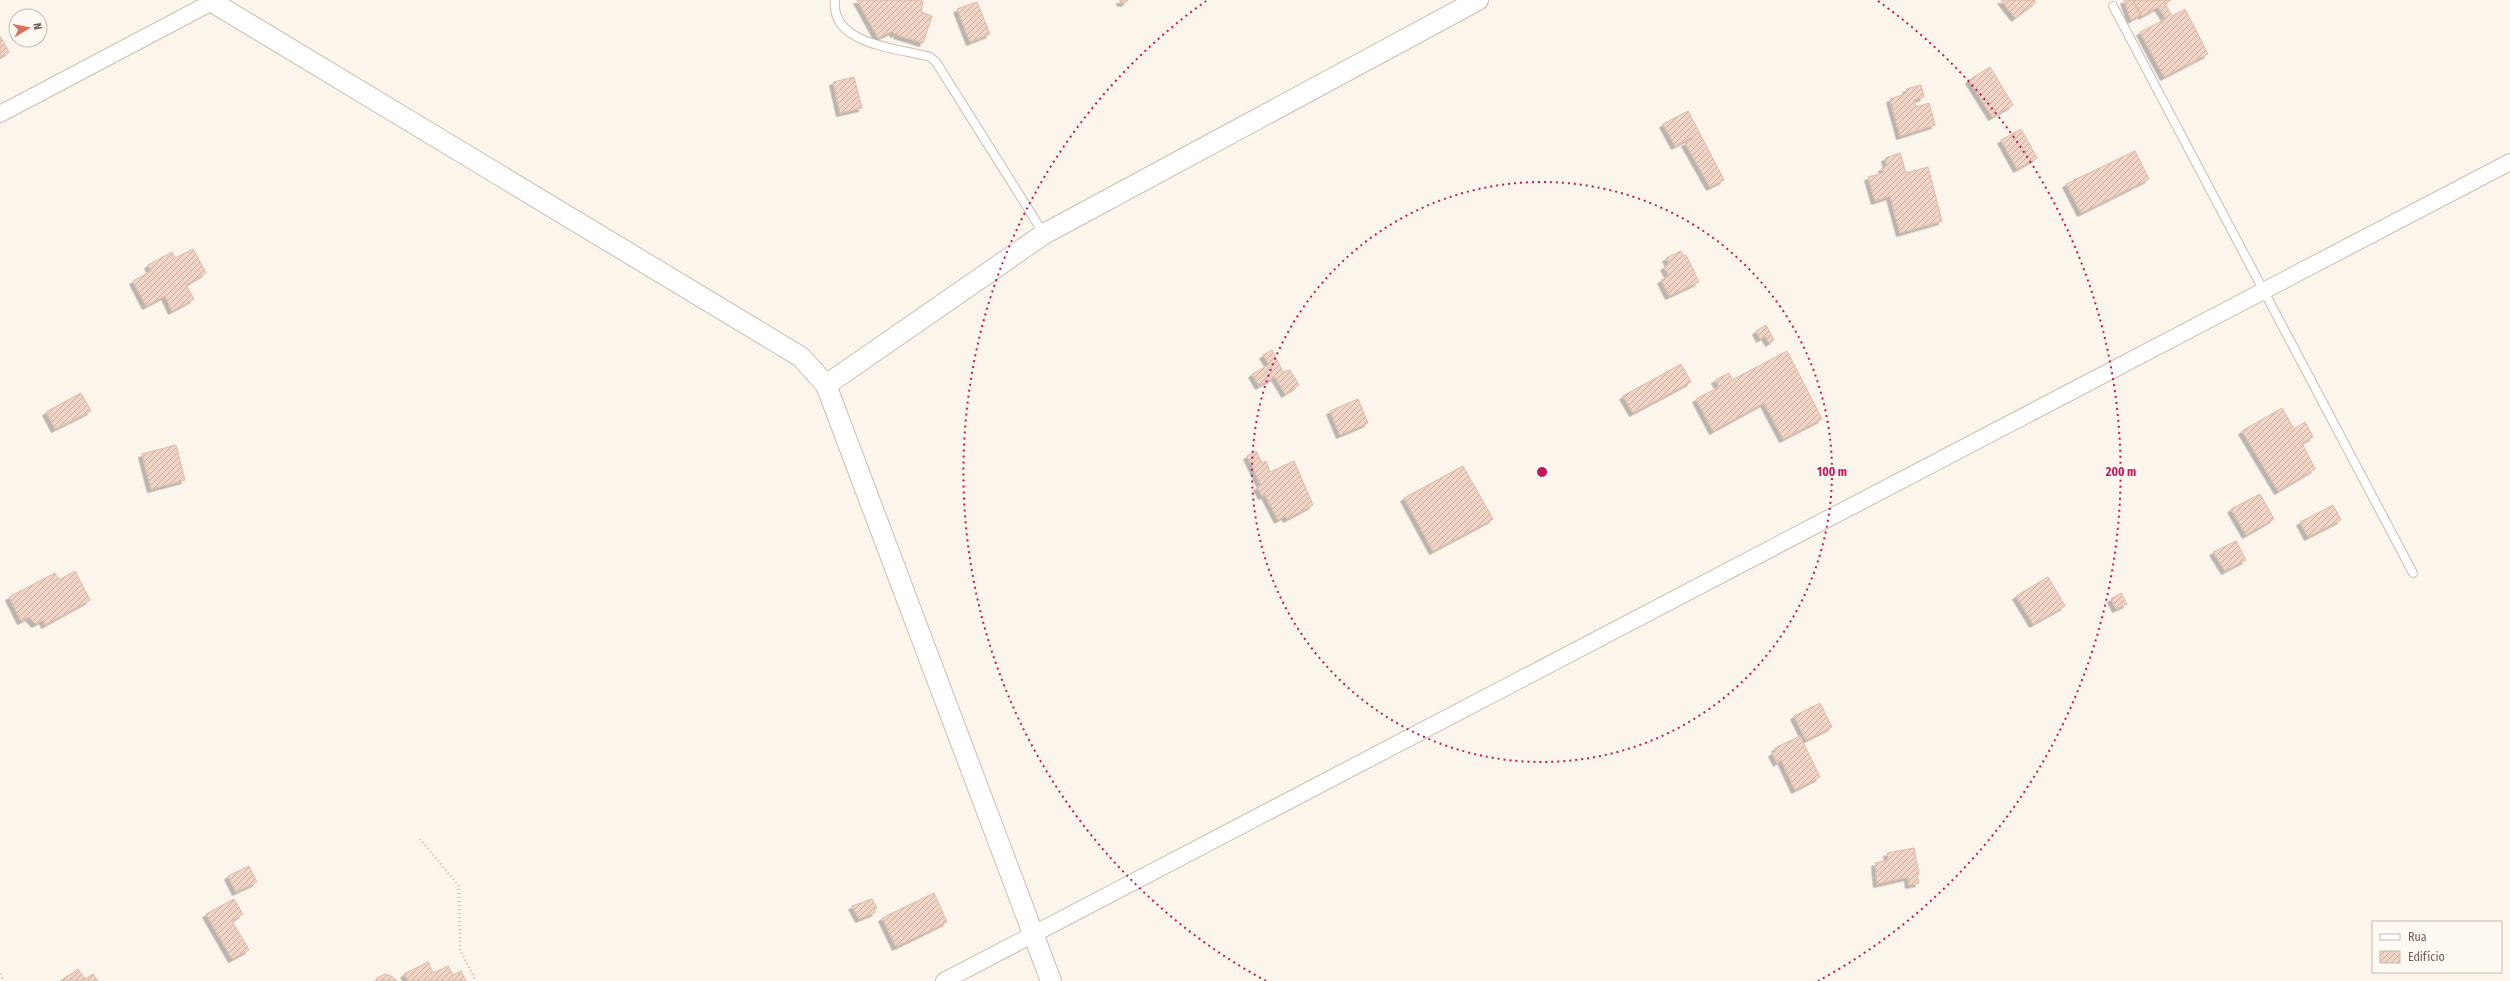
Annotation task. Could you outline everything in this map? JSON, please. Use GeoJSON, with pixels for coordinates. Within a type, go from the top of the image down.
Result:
{"type":"FeatureCollection","features":[{"type":"Feature","properties":{"kind":"street"},"geometry":{"type":"LineString","coordinates":[[826,385],[1044,234],[1478,0]]}},
{"type":"Feature","properties":{"kind":"street"},"geometry":{"type":"LineString","coordinates":[[0,114],[210,1],[800,357],[826,385],[1051,981]]}},
{"type":"Feature","properties":{"kind":"street"},"geometry":{"type":"LineString","coordinates":[[944,981],[2510,162]]}},
{"type":"Feature","properties":{"kind":"lane"},"geometry":{"type":"LineString","coordinates":[[835,0],[834,12],[838,22],[858,38],[930,57],[936,62],[1044,234]]}},
{"type":"Feature","properties":{"kind":"lane"},"geometry":{"type":"LineString","coordinates":[[2113,6],[2413,573]]}},
{"type":"Feature","properties":{"kind":"path"},"geometry":{"type":"LineString","coordinates":[[420,839],[459,886],[460,950],[476,981]]}},
{"type":"Feature","properties":{"kind":"path"},"geometry":{"type":"LineString","coordinates":[[0,974],[4,981]]}},
{"type":"Feature","properties":{"kind":"building"},"geometry":{"type":"Polygon","coordinates":[[[857,0],[921,0],[923,2],[921,12],[932,16],[923,43],[897,35],[898,32],[894,34],[893,31],[878,38],[857,0]]]}},
{"type":"Feature","properties":{"kind":"building"},"geometry":{"type":"Polygon","coordinates":[[[1120,0],[1128,0],[1125,3],[1120,2],[1120,0]]]}},
{"type":"Feature","properties":{"kind":"building"},"geometry":{"type":"Polygon","coordinates":[[[2001,0],[2034,0],[2036,2],[2015,18],[2001,0]]]}},
{"type":"Feature","properties":{"kind":"building"},"geometry":{"type":"Polygon","coordinates":[[[2124,0],[2133,0],[2140,15],[2131,20],[2124,0]]]}},
{"type":"Feature","properties":{"kind":"building"},"geometry":{"type":"Polygon","coordinates":[[[2133,0],[2171,0],[2165,4],[2172,16],[2185,9],[2208,54],[2164,77],[2140,32],[2166,19],[2158,7],[2142,16],[2133,0]]]}},
{"type":"Feature","properties":{"kind":"building"},"geometry":{"type":"Polygon","coordinates":[[[977,2],[990,34],[970,42],[957,9],[977,2]]]}},
{"type":"Feature","properties":{"kind":"building"},"geometry":{"type":"Polygon","coordinates":[[[0,36],[9,52],[0,57],[0,36]]]}},
{"type":"Feature","properties":{"kind":"building"},"geometry":{"type":"Polygon","coordinates":[[[1990,67],[2013,105],[1992,117],[1969,80],[1990,67]]]}},
{"type":"Feature","properties":{"kind":"building"},"geometry":{"type":"Polygon","coordinates":[[[854,77],[862,108],[840,113],[833,82],[854,77]]]}},
{"type":"Feature","properties":{"kind":"building"},"geometry":{"type":"Polygon","coordinates":[[[1921,85],[1924,97],[1914,100],[1916,107],[1929,103],[1935,125],[1900,136],[1890,99],[1907,93],[1906,89],[1921,85]]]}},
{"type":"Feature","properties":{"kind":"building"},"geometry":{"type":"Polygon","coordinates":[[[1688,111],[1724,180],[1710,187],[1685,143],[1693,139],[1692,137],[1675,146],[1663,124],[1688,111]]]}},
{"type":"Feature","properties":{"kind":"building"},"geometry":{"type":"Polygon","coordinates":[[[2021,129],[2037,158],[2017,169],[2001,140],[2021,129]]]}},
{"type":"Feature","properties":{"kind":"building"},"geometry":{"type":"Polygon","coordinates":[[[2135,151],[2149,179],[2081,213],[2066,184],[2135,151]]]}},
{"type":"Feature","properties":{"kind":"building"},"geometry":{"type":"Polygon","coordinates":[[[1900,153],[1906,173],[1928,167],[1942,221],[1900,233],[1890,196],[1875,201],[1868,177],[1883,173],[1882,168],[1887,166],[1885,158],[1900,153]]]}},
{"type":"Feature","properties":{"kind":"building"},"geometry":{"type":"Polygon","coordinates":[[[193,249],[206,273],[186,285],[194,299],[172,311],[165,296],[146,306],[133,281],[151,271],[148,265],[172,252],[175,258],[193,249]]]}},
{"type":"Feature","properties":{"kind":"building"},"geometry":{"type":"Polygon","coordinates":[[[1681,251],[1684,256],[1686,255],[1699,282],[1669,296],[1661,280],[1669,276],[1664,267],[1669,264],[1666,258],[1681,251]]]}},
{"type":"Feature","properties":{"kind":"building"},"geometry":{"type":"Polygon","coordinates":[[[1766,325],[1774,340],[1769,343],[1765,336],[1760,339],[1756,331],[1766,325]]]}},
{"type":"Feature","properties":{"kind":"building"},"geometry":{"type":"Polygon","coordinates":[[[1272,350],[1283,372],[1290,370],[1299,385],[1285,394],[1275,377],[1259,386],[1252,374],[1269,365],[1263,355],[1272,350]]]}},
{"type":"Feature","properties":{"kind":"building"},"geometry":{"type":"Polygon","coordinates":[[[1787,351],[1822,419],[1783,439],[1764,403],[1713,431],[1696,399],[1719,387],[1715,380],[1729,373],[1732,380],[1787,351]]]}},
{"type":"Feature","properties":{"kind":"building"},"geometry":{"type":"Polygon","coordinates":[[[1681,364],[1691,382],[1633,413],[1623,396],[1681,364]]]}},
{"type":"Feature","properties":{"kind":"building"},"geometry":{"type":"Polygon","coordinates":[[[81,393],[91,411],[55,429],[46,412],[81,393]]]}},
{"type":"Feature","properties":{"kind":"building"},"geometry":{"type":"Polygon","coordinates":[[[1358,399],[1368,423],[1340,435],[1330,411],[1358,399]]]}},
{"type":"Feature","properties":{"kind":"building"},"geometry":{"type":"Polygon","coordinates":[[[2282,408],[2294,429],[2305,422],[2313,437],[2302,443],[2315,469],[2278,491],[2242,431],[2282,408]]]}},
{"type":"Feature","properties":{"kind":"building"},"geometry":{"type":"Polygon","coordinates":[[[176,445],[185,480],[151,489],[142,454],[176,445]]]}},
{"type":"Feature","properties":{"kind":"building"},"geometry":{"type":"Polygon","coordinates":[[[1256,451],[1262,463],[1266,461],[1270,472],[1294,461],[1313,505],[1287,519],[1285,516],[1278,520],[1265,495],[1262,496],[1257,487],[1261,485],[1247,456],[1256,451]]]}},
{"type":"Feature","properties":{"kind":"building"},"geometry":{"type":"Polygon","coordinates":[[[1463,466],[1493,519],[1433,551],[1404,498],[1463,466]]]}},
{"type":"Feature","properties":{"kind":"building"},"geometry":{"type":"Polygon","coordinates":[[[2260,494],[2274,519],[2246,535],[2231,509],[2260,494]]]}},
{"type":"Feature","properties":{"kind":"building"},"geometry":{"type":"Polygon","coordinates":[[[2333,505],[2341,520],[2308,537],[2300,522],[2333,505]]]}},
{"type":"Feature","properties":{"kind":"building"},"geometry":{"type":"Polygon","coordinates":[[[2236,541],[2246,560],[2225,571],[2213,552],[2236,541]]]}},
{"type":"Feature","properties":{"kind":"building"},"geometry":{"type":"Polygon","coordinates":[[[75,571],[90,600],[45,625],[43,620],[35,624],[29,617],[21,621],[9,597],[55,573],[59,580],[75,571]]]}},
{"type":"Feature","properties":{"kind":"building"},"geometry":{"type":"Polygon","coordinates":[[[2048,577],[2065,606],[2033,624],[2016,596],[2048,577]]]}},
{"type":"Feature","properties":{"kind":"building"},"geometry":{"type":"Polygon","coordinates":[[[2121,593],[2127,604],[2116,609],[2111,599],[2121,593]]]}},
{"type":"Feature","properties":{"kind":"building"},"geometry":{"type":"Polygon","coordinates":[[[1820,703],[1832,727],[1806,740],[1794,716],[1820,703]]]}},
{"type":"Feature","properties":{"kind":"building"},"geometry":{"type":"Polygon","coordinates":[[[1800,736],[1820,777],[1795,790],[1781,760],[1777,763],[1772,753],[1776,751],[1775,748],[1800,736]]]}},
{"type":"Feature","properties":{"kind":"building"},"geometry":{"type":"Polygon","coordinates":[[[1914,848],[1919,874],[1917,875],[1919,883],[1909,885],[1908,877],[1877,884],[1875,863],[1888,860],[1887,853],[1914,848]]]}},
{"type":"Feature","properties":{"kind":"building"},"geometry":{"type":"Polygon","coordinates":[[[249,866],[257,882],[236,892],[228,876],[249,866]]]}},
{"type":"Feature","properties":{"kind":"building"},"geometry":{"type":"Polygon","coordinates":[[[934,893],[947,922],[896,947],[882,918],[934,893]]]}},
{"type":"Feature","properties":{"kind":"building"},"geometry":{"type":"Polygon","coordinates":[[[234,899],[243,914],[232,921],[249,950],[232,959],[206,914],[234,899]]]}},
{"type":"Feature","properties":{"kind":"building"},"geometry":{"type":"Polygon","coordinates":[[[872,899],[877,908],[874,909],[876,912],[859,919],[852,906],[872,899]]]}},
{"type":"Feature","properties":{"kind":"building"},"geometry":{"type":"Polygon","coordinates":[[[428,962],[433,973],[448,966],[453,975],[461,971],[466,981],[408,981],[404,974],[428,962]]]}},
{"type":"Feature","properties":{"kind":"building"},"geometry":{"type":"Polygon","coordinates":[[[78,969],[85,979],[93,974],[98,981],[60,981],[78,969]]]}},
{"type":"Feature","properties":{"kind":"building"},"geometry":{"type":"Polygon","coordinates":[[[385,974],[391,976],[397,981],[376,981],[377,978],[385,974]]]}}]}
